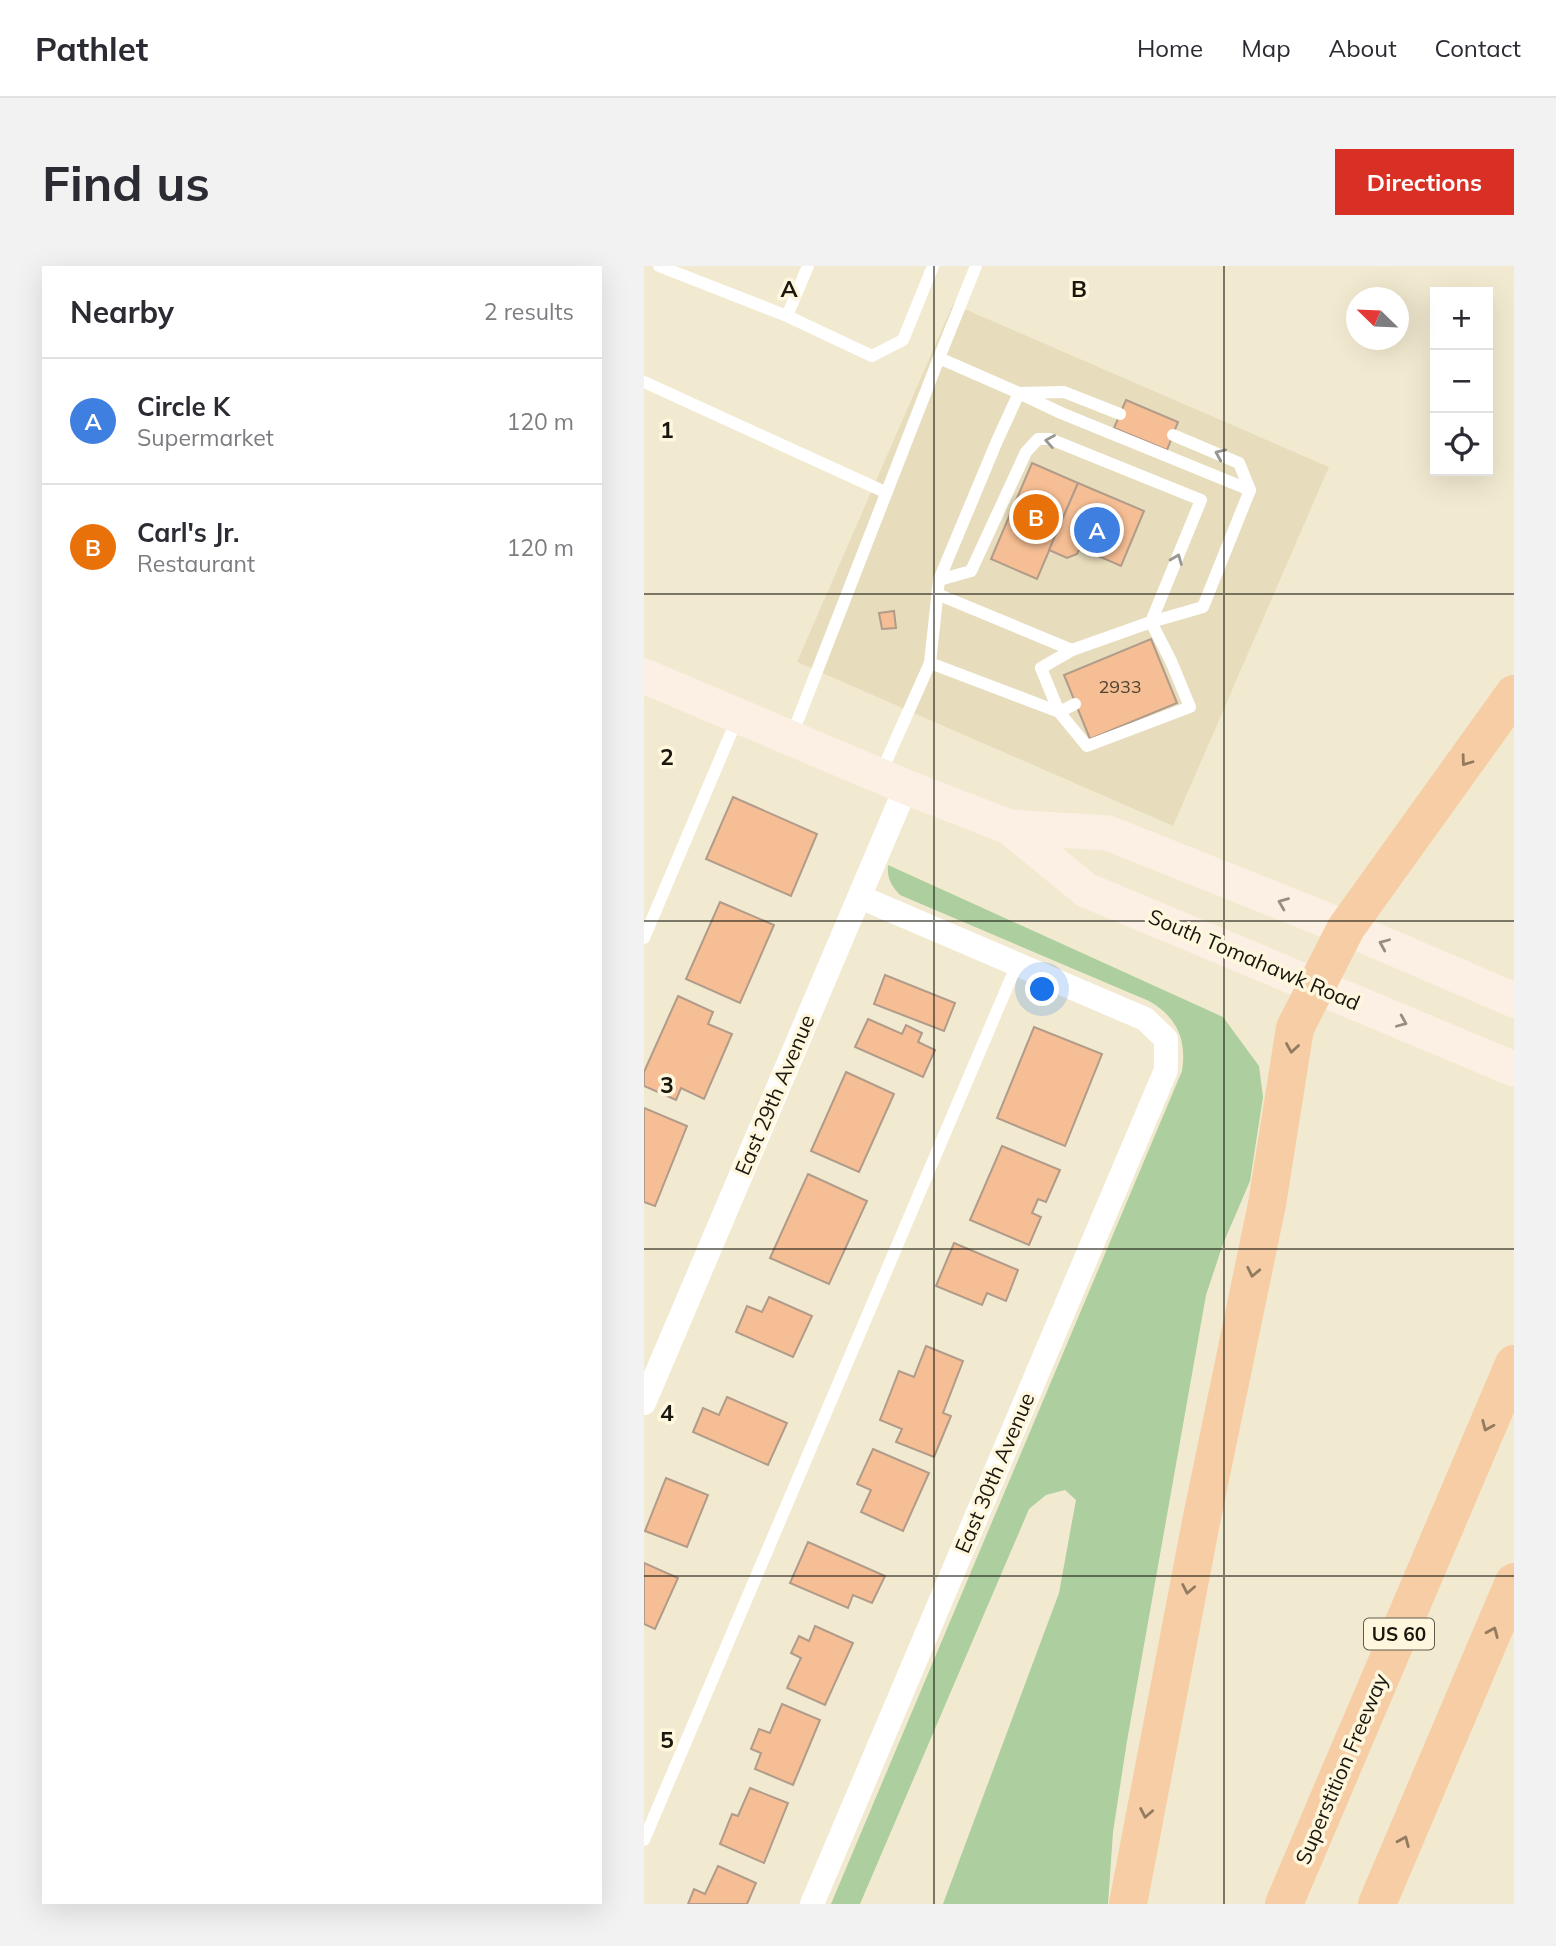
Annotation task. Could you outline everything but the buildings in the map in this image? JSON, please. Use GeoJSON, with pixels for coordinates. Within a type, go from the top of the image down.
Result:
{"type":"FeatureCollection","features":[{"type":"Feature","properties":{"kind":"highway"},"geometry":{"type":"LineString","coordinates":[[1128,1904],[1200,1522],[1267,1204],[1295,1028],[1346,928],[1514,694]]}},
{"type":"Feature","properties":{"kind":"highway","name":"Superstition Freeway"},"geometry":{"type":"LineString","coordinates":[[1284,1904],[1514,1364]]}},
{"type":"Feature","properties":{"kind":"highway"},"geometry":{"type":"LineString","coordinates":[[1377,1904],[1514,1582]]}},
{"type":"Feature","properties":{"kind":"main road","name":"South Tomahawk Road"},"geometry":{"type":"LineString","coordinates":[[644,676],[1009,827],[1086,890],[1514,1069]]}},
{"type":"Feature","properties":{"kind":"main road","name":"South Tomahawk Road"},"geometry":{"type":"LineString","coordinates":[[1009,827],[1108,833],[1346,928],[1514,1000]]}},
{"type":"Feature","properties":{"kind":"street","name":"East 29th Avenue"},"geometry":{"type":"LineString","coordinates":[[644,1403],[860,897],[893,781]]}},
{"type":"Feature","properties":{"kind":"street"},"geometry":{"type":"LineString","coordinates":[[860,897],[1017,964]]}},
{"type":"Feature","properties":{"kind":"street","name":"East 30th Avenue"},"geometry":{"type":"LineString","coordinates":[[812,1904],[1166,1070],[1166,1039],[1145,1019],[1017,964]]}},
{"type":"Feature","properties":{"kind":"lane"},"geometry":{"type":"LineString","coordinates":[[659,266],[787,316],[872,356],[903,340],[933,266]]}},
{"type":"Feature","properties":{"kind":"lane"},"geometry":{"type":"LineString","coordinates":[[787,316],[808,266]]}},
{"type":"Feature","properties":{"kind":"lane"},"geometry":{"type":"LineString","coordinates":[[790,738],[976,266]]}},
{"type":"Feature","properties":{"kind":"lane"},"geometry":{"type":"LineString","coordinates":[[939,358],[1061,414],[1250,490]]}},
{"type":"Feature","properties":{"kind":"lane"},"geometry":{"type":"LineString","coordinates":[[644,382],[885,492]]}},
{"type":"Feature","properties":{"kind":"lane"},"geometry":{"type":"LineString","coordinates":[[1019,393],[1064,392],[1120,414]]}},
{"type":"Feature","properties":{"kind":"lane"},"geometry":{"type":"LineString","coordinates":[[893,781],[930,663],[939,580],[1019,393]]}},
{"type":"Feature","properties":{"kind":"lane"},"geometry":{"type":"LineString","coordinates":[[939,580],[971,571],[1026,452],[1038,439],[1049,439],[1201,499],[1151,622],[1167,664],[1190,707],[1087,746],[1059,712],[1041,668],[1072,650],[1151,622],[1203,607],[1250,490],[1239,463],[1173,435]]}},
{"type":"Feature","properties":{"kind":"lane"},"geometry":{"type":"LineString","coordinates":[[937,594],[1072,650]]}},
{"type":"Feature","properties":{"kind":"lane"},"geometry":{"type":"LineString","coordinates":[[930,663],[1059,712],[1075,704]]}},
{"type":"Feature","properties":{"kind":"lane"},"geometry":{"type":"LineString","coordinates":[[644,938],[738,716]]}},
{"type":"Feature","properties":{"kind":"lane"},"geometry":{"type":"LineString","coordinates":[[644,1840],[1017,964]]}},
{"type":"Feature","properties":{"kind":"shaded area"},"geometry":{"type":"Polygon","coordinates":[[[953,304],[1329,467],[1173,826],[797,662],[953,304]]]}},
{"type":"Feature","properties":{"kind":"green space"},"geometry":{"type":"Polygon","coordinates":[[[888,865],[1223,1017],[1259,1066],[1263,1097],[1250,1181],[1223,1244],[1206,1295],[1127,1741],[1113,1832],[1108,1904],[943,1904],[1059,1593],[1076,1500],[1065,1490],[1046,1495],[1029,1509],[860,1904],[831,1904],[1182,1071],[1183,1060],[1178,1030],[1159,1007],[900,895],[890,882],[888,865]]]}},
{"type":"Feature","properties":{"kind":"place","name":"Carl's Jr."},"geometry":{"type":"Point","coordinates":[1036,517]}},
{"type":"Feature","properties":{"kind":"place","name":"Circle K"},"geometry":{"type":"Point","coordinates":[1097,530]}}]}
